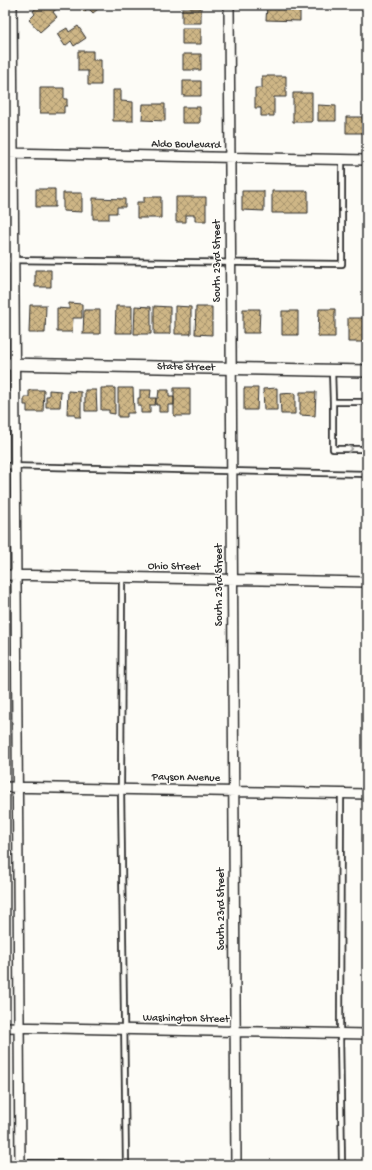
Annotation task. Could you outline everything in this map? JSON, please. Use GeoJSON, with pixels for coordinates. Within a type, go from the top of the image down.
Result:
{"type":"FeatureCollection","features":[{"type":"Feature","properties":{"kind":"street"},"geometry":{"type":"LineString","coordinates":[[12,5],[9,153],[10,364],[15,467],[20,1164]]}},
{"type":"Feature","properties":{"kind":"street","name":"South 23rd Street"},"geometry":{"type":"LineString","coordinates":[[229,5],[236,1165]]}},
{"type":"Feature","properties":{"kind":"street","name":"Aldo Boulevard"},"geometry":{"type":"LineString","coordinates":[[9,153],[367,160]]}},
{"type":"Feature","properties":{"kind":"street","name":"State Street"},"geometry":{"type":"LineString","coordinates":[[10,364],[367,371]]}},
{"type":"Feature","properties":{"kind":"street","name":"Ohio Street"},"geometry":{"type":"LineString","coordinates":[[5,575],[367,582]]}},
{"type":"Feature","properties":{"kind":"street","name":"Payson Avenue"},"geometry":{"type":"LineString","coordinates":[[5,787],[367,794]]}},
{"type":"Feature","properties":{"kind":"street","name":"Washington Street"},"geometry":{"type":"LineString","coordinates":[[5,1027],[367,1034]]}},
{"type":"Feature","properties":{"kind":"lane"},"geometry":{"type":"LineString","coordinates":[[10,260],[342,264],[342,159]]}},
{"type":"Feature","properties":{"kind":"lane"},"geometry":{"type":"LineString","coordinates":[[332,370],[333,449],[367,449]]}},
{"type":"Feature","properties":{"kind":"lane"},"geometry":{"type":"LineString","coordinates":[[333,402],[367,402]]}},
{"type":"Feature","properties":{"kind":"lane"},"geometry":{"type":"LineString","coordinates":[[5,466],[367,474]]}},
{"type":"Feature","properties":{"kind":"lane"},"geometry":{"type":"LineString","coordinates":[[5,1163],[126,1164],[121,789],[122,578]]}},
{"type":"Feature","properties":{"kind":"lane"},"geometry":{"type":"LineString","coordinates":[[341,793],[340,1034],[342,1165]]}},
{"type":"Feature","properties":{"kind":"building"},"geometry":{"type":"Polygon","coordinates":[[[40,5],[60,6],[53,12],[57,17],[40,32],[29,20],[35,14],[33,11],[40,5]]]}},
{"type":"Feature","properties":{"kind":"building"},"geometry":{"type":"Polygon","coordinates":[[[78,5],[103,5],[93,13],[88,8],[84,12],[78,5]]]}},
{"type":"Feature","properties":{"kind":"building"},"geometry":{"type":"Polygon","coordinates":[[[267,5],[300,6],[300,21],[266,20],[267,5]]]}},
{"type":"Feature","properties":{"kind":"building"},"geometry":{"type":"Polygon","coordinates":[[[182,8],[201,8],[201,23],[182,23],[182,8]]]}},
{"type":"Feature","properties":{"kind":"building"},"geometry":{"type":"Polygon","coordinates":[[[78,26],[86,38],[74,46],[71,41],[65,46],[57,34],[67,28],[69,32],[78,26]]]}},
{"type":"Feature","properties":{"kind":"building"},"geometry":{"type":"Polygon","coordinates":[[[182,28],[201,28],[201,44],[182,44],[182,28]]]}},
{"type":"Feature","properties":{"kind":"building"},"geometry":{"type":"Polygon","coordinates":[[[78,51],[93,51],[93,60],[101,60],[101,85],[88,85],[88,71],[78,71],[78,51]]]}},
{"type":"Feature","properties":{"kind":"building"},"geometry":{"type":"Polygon","coordinates":[[[183,54],[201,54],[201,70],[183,70],[183,54]]]}},
{"type":"Feature","properties":{"kind":"building"},"geometry":{"type":"Polygon","coordinates":[[[262,76],[286,76],[286,97],[274,97],[274,116],[261,116],[261,108],[255,108],[255,88],[262,88],[262,76]]]}},
{"type":"Feature","properties":{"kind":"building"},"geometry":{"type":"Polygon","coordinates":[[[183,81],[201,81],[201,96],[183,96],[183,81]]]}},
{"type":"Feature","properties":{"kind":"building"},"geometry":{"type":"Polygon","coordinates":[[[40,88],[64,88],[64,99],[67,99],[67,106],[64,106],[64,113],[40,113],[40,88]]]}},
{"type":"Feature","properties":{"kind":"building"},"geometry":{"type":"Polygon","coordinates":[[[113,90],[121,90],[121,101],[133,102],[133,121],[113,121],[113,90]]]}},
{"type":"Feature","properties":{"kind":"building"},"geometry":{"type":"Polygon","coordinates":[[[293,93],[312,93],[312,122],[293,122],[293,93]]]}},
{"type":"Feature","properties":{"kind":"building"},"geometry":{"type":"Polygon","coordinates":[[[143,104],[165,104],[165,121],[142,120],[143,104]]]}},
{"type":"Feature","properties":{"kind":"building"},"geometry":{"type":"Polygon","coordinates":[[[318,105],[336,106],[336,121],[318,121],[318,105]]]}},
{"type":"Feature","properties":{"kind":"building"},"geometry":{"type":"Polygon","coordinates":[[[182,107],[200,107],[200,123],[182,123],[182,107]]]}},
{"type":"Feature","properties":{"kind":"building"},"geometry":{"type":"Polygon","coordinates":[[[346,117],[364,117],[364,133],[346,133],[346,117]]]}},
{"type":"Feature","properties":{"kind":"building"},"geometry":{"type":"Polygon","coordinates":[[[36,189],[55,189],[55,207],[36,207],[36,189]]]}},
{"type":"Feature","properties":{"kind":"building"},"geometry":{"type":"Polygon","coordinates":[[[242,191],[264,191],[264,211],[242,210],[242,191]]]}},
{"type":"Feature","properties":{"kind":"building"},"geometry":{"type":"Polygon","coordinates":[[[272,191],[308,191],[308,213],[272,213],[272,191]]]}},
{"type":"Feature","properties":{"kind":"building"},"geometry":{"type":"Polygon","coordinates":[[[63,193],[82,193],[82,212],[63,211],[63,193]]]}},
{"type":"Feature","properties":{"kind":"building"},"geometry":{"type":"Polygon","coordinates":[[[144,197],[161,197],[161,218],[137,218],[137,202],[144,202],[144,197]]]}},
{"type":"Feature","properties":{"kind":"building"},"geometry":{"type":"Polygon","coordinates":[[[176,197],[206,197],[206,221],[195,221],[195,215],[186,215],[186,222],[176,222],[176,197]]]}},
{"type":"Feature","properties":{"kind":"building"},"geometry":{"type":"Polygon","coordinates":[[[93,198],[125,199],[125,207],[117,207],[117,213],[109,213],[109,219],[93,219],[93,198]]]}},
{"type":"Feature","properties":{"kind":"building"},"geometry":{"type":"Polygon","coordinates":[[[35,270],[51,270],[51,287],[35,287],[35,270]]]}},
{"type":"Feature","properties":{"kind":"building"},"geometry":{"type":"Polygon","coordinates":[[[69,303],[82,304],[82,318],[73,318],[72,332],[57,332],[57,308],[69,309],[69,303]]]}},
{"type":"Feature","properties":{"kind":"building"},"geometry":{"type":"Polygon","coordinates":[[[30,305],[46,305],[45,333],[29,333],[30,305]]]}},
{"type":"Feature","properties":{"kind":"building"},"geometry":{"type":"Polygon","coordinates":[[[116,306],[132,306],[132,333],[115,333],[116,306]]]}},
{"type":"Feature","properties":{"kind":"building"},"geometry":{"type":"Polygon","coordinates":[[[135,306],[151,307],[151,334],[134,334],[135,306]]]}},
{"type":"Feature","properties":{"kind":"building"},"geometry":{"type":"Polygon","coordinates":[[[154,306],[170,307],[170,334],[154,334],[154,306]]]}},
{"type":"Feature","properties":{"kind":"building"},"geometry":{"type":"Polygon","coordinates":[[[175,306],[191,307],[191,334],[175,334],[175,306]]]}},
{"type":"Feature","properties":{"kind":"building"},"geometry":{"type":"Polygon","coordinates":[[[196,307],[212,307],[212,335],[195,334],[196,307]]]}},
{"type":"Feature","properties":{"kind":"building"},"geometry":{"type":"Polygon","coordinates":[[[243,309],[260,309],[259,333],[243,333],[243,309]]]}},
{"type":"Feature","properties":{"kind":"building"},"geometry":{"type":"Polygon","coordinates":[[[319,309],[335,309],[335,337],[318,337],[319,309]]]}},
{"type":"Feature","properties":{"kind":"building"},"geometry":{"type":"Polygon","coordinates":[[[84,310],[100,310],[100,334],[83,334],[84,310]]]}},
{"type":"Feature","properties":{"kind":"building"},"geometry":{"type":"Polygon","coordinates":[[[282,311],[298,311],[298,335],[282,335],[282,311]]]}},
{"type":"Feature","properties":{"kind":"building"},"geometry":{"type":"Polygon","coordinates":[[[348,318],[364,318],[364,342],[348,342],[348,318]]]}},
{"type":"Feature","properties":{"kind":"building"},"geometry":{"type":"Polygon","coordinates":[[[101,388],[115,388],[115,414],[109,413],[109,410],[101,410],[101,388]]]}},
{"type":"Feature","properties":{"kind":"building"},"geometry":{"type":"Polygon","coordinates":[[[118,388],[133,388],[134,413],[127,413],[127,417],[118,417],[118,388]]]}},
{"type":"Feature","properties":{"kind":"building"},"geometry":{"type":"Polygon","coordinates":[[[174,388],[190,388],[190,416],[174,416],[174,388]]]}},
{"type":"Feature","properties":{"kind":"building"},"geometry":{"type":"Polygon","coordinates":[[[244,388],[258,388],[257,410],[244,410],[244,388]]]}},
{"type":"Feature","properties":{"kind":"building"},"geometry":{"type":"Polygon","coordinates":[[[277,388],[277,410],[264,410],[263,389],[277,388]]]}},
{"type":"Feature","properties":{"kind":"building"},"geometry":{"type":"Polygon","coordinates":[[[29,390],[44,390],[43,412],[27,412],[27,405],[24,405],[24,397],[29,397],[29,390]]]}},
{"type":"Feature","properties":{"kind":"building"},"geometry":{"type":"Polygon","coordinates":[[[49,390],[61,391],[60,407],[46,407],[46,396],[49,396],[49,390]]]}},
{"type":"Feature","properties":{"kind":"building"},"geometry":{"type":"Polygon","coordinates":[[[85,390],[96,390],[97,411],[85,411],[85,390]]]}},
{"type":"Feature","properties":{"kind":"building"},"geometry":{"type":"Polygon","coordinates":[[[140,390],[151,390],[150,398],[156,398],[155,405],[150,405],[150,413],[141,413],[141,406],[138,406],[140,390]]]}},
{"type":"Feature","properties":{"kind":"building"},"geometry":{"type":"Polygon","coordinates":[[[159,390],[169,390],[169,397],[174,397],[174,405],[168,405],[168,412],[159,412],[159,405],[156,405],[156,398],[158,398],[159,390]]]}},
{"type":"Feature","properties":{"kind":"building"},"geometry":{"type":"Polygon","coordinates":[[[68,391],[81,392],[81,417],[75,417],[75,414],[67,414],[68,391]]]}},
{"type":"Feature","properties":{"kind":"building"},"geometry":{"type":"Polygon","coordinates":[[[300,392],[316,392],[315,416],[300,415],[300,392]]]}},
{"type":"Feature","properties":{"kind":"building"},"geometry":{"type":"Polygon","coordinates":[[[295,393],[295,414],[281,414],[280,394],[295,393]]]}}]}
